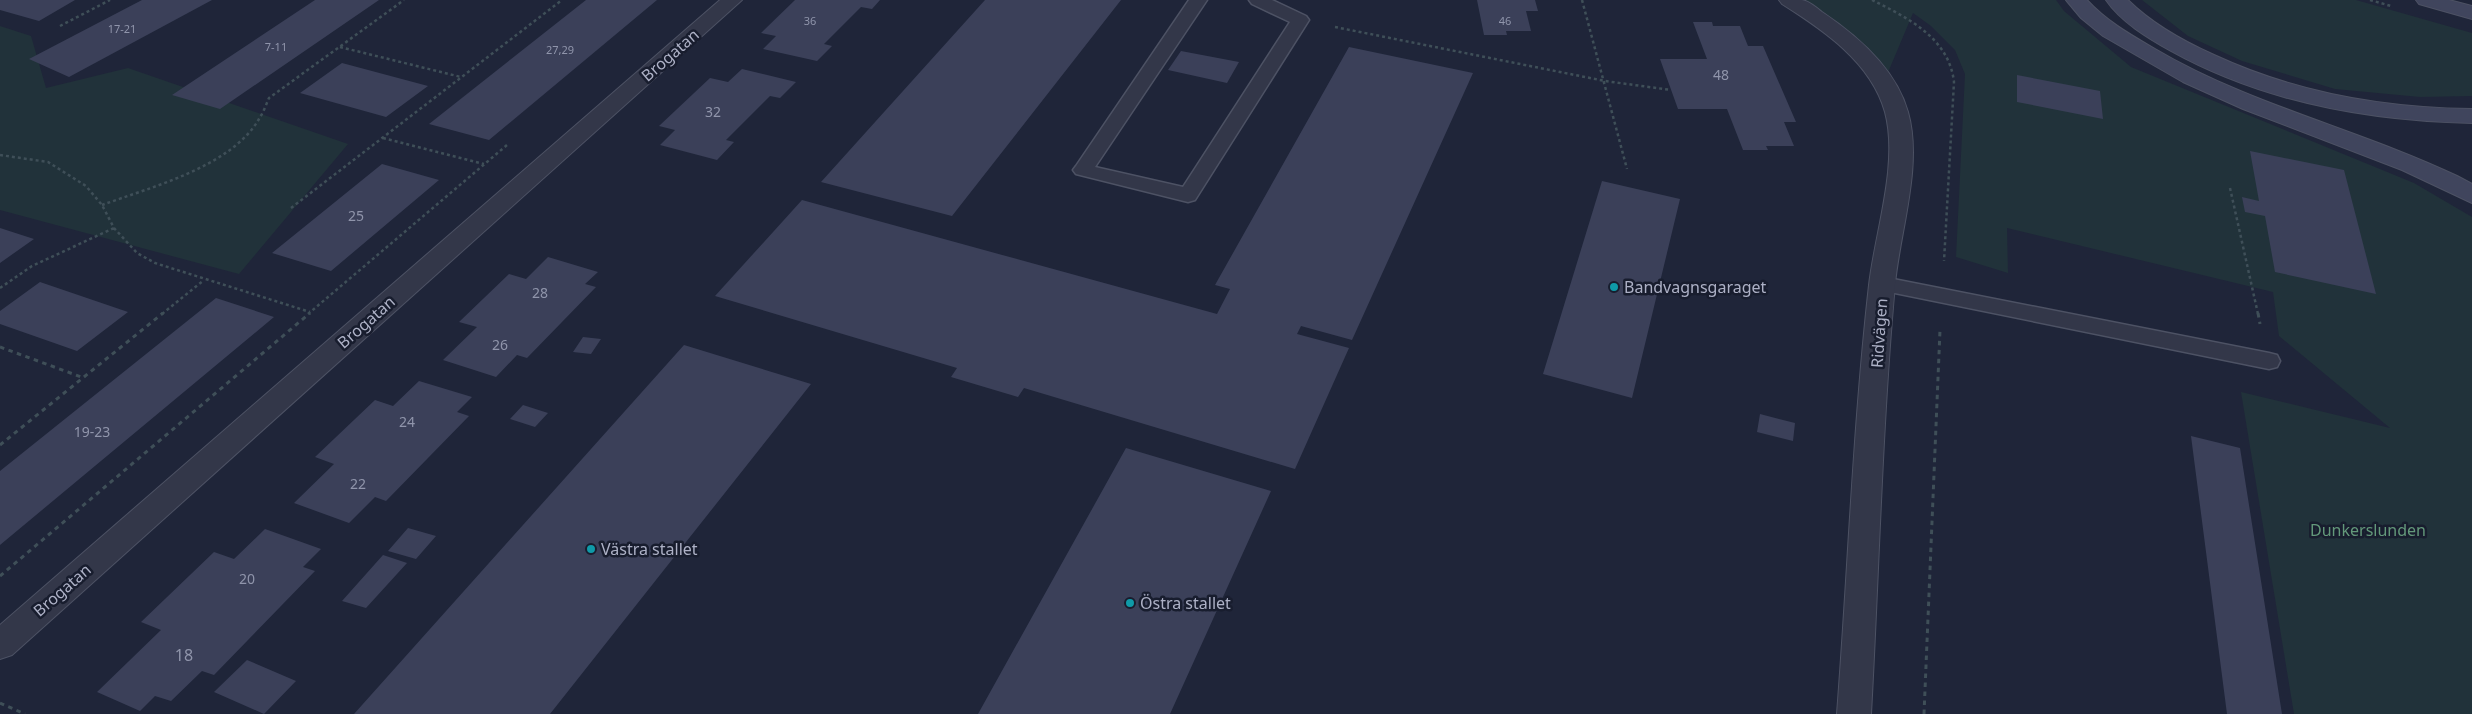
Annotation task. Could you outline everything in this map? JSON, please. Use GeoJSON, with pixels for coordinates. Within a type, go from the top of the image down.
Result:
{"type":"FeatureCollection","features":[{"type":"Feature","properties":{"kind":"main road"},"geometry":{"type":"LineString","coordinates":[[2076,0],[2102,24],[2126,41],[2177,71],[2408,164],[2453,183],[2472,195]]}},
{"type":"Feature","properties":{"kind":"main road"},"geometry":{"type":"LineString","coordinates":[[2116,0],[2146,26],[2172,43],[2242,76],[2297,94],[2371,110],[2412,115],[2472,116]]}},
{"type":"Feature","properties":{"kind":"main road"},"geometry":{"type":"LineString","coordinates":[[2426,0],[2472,13]]}},
{"type":"Feature","properties":{"kind":"street","name":"Brogatan"},"geometry":{"type":"LineString","coordinates":[[0,645],[732,0]]}},
{"type":"Feature","properties":{"kind":"street","name":"Ridvägen"},"geometry":{"type":"LineString","coordinates":[[1789,0],[1841,34],[1862,53],[1884,82],[1896,112],[1901,143],[1883,284],[1854,714]]}},
{"type":"Feature","properties":{"kind":"lane"},"geometry":{"type":"LineString","coordinates":[[1198,0],[1083,170],[1188,195],[1300,20],[1258,0]]}},
{"type":"Feature","properties":{"kind":"lane"},"geometry":{"type":"LineString","coordinates":[[1883,284],[2269,361]]}},
{"type":"Feature","properties":{"kind":"path"},"geometry":{"type":"LineString","coordinates":[[60,26],[110,0]]}},
{"type":"Feature","properties":{"kind":"path"},"geometry":{"type":"LineString","coordinates":[[102,205],[216,158],[251,131],[262,118],[269,98],[404,0]]}},
{"type":"Feature","properties":{"kind":"path"},"geometry":{"type":"LineString","coordinates":[[292,208],[562,0]]}},
{"type":"Feature","properties":{"kind":"path"},"geometry":{"type":"LineString","coordinates":[[1582,0],[1627,169]]}},
{"type":"Feature","properties":{"kind":"path"},"geometry":{"type":"LineString","coordinates":[[1872,0],[1899,15],[1933,39],[1946,53],[1952,66],[1954,82],[1942,296],[1924,714]]}},
{"type":"Feature","properties":{"kind":"path"},"geometry":{"type":"LineString","coordinates":[[1300,20],[1605,81],[1671,90]]}},
{"type":"Feature","properties":{"kind":"path"},"geometry":{"type":"LineString","coordinates":[[339,47],[461,78]]}},
{"type":"Feature","properties":{"kind":"path"},"geometry":{"type":"LineString","coordinates":[[383,138],[484,164]]}},
{"type":"Feature","properties":{"kind":"path"},"geometry":{"type":"LineString","coordinates":[[0,576],[513,139]]}},
{"type":"Feature","properties":{"kind":"path"},"geometry":{"type":"LineString","coordinates":[[0,154],[48,162],[86,186],[102,205],[114,228],[137,253],[155,263],[204,280],[311,312],[356,331]]}},
{"type":"Feature","properties":{"kind":"path"},"geometry":{"type":"LineString","coordinates":[[2230,188],[2269,361]]}},
{"type":"Feature","properties":{"kind":"path"},"geometry":{"type":"LineString","coordinates":[[0,288],[32,266],[114,228]]}},
{"type":"Feature","properties":{"kind":"path"},"geometry":{"type":"LineString","coordinates":[[0,445],[204,280]]}},
{"type":"Feature","properties":{"kind":"path"},"geometry":{"type":"LineString","coordinates":[[0,347],[84,378]]}},
{"type":"Feature","properties":{"kind":"path"},"geometry":{"type":"LineString","coordinates":[[0,703],[25,714]]}},
{"type":"Feature","properties":{"kind":"green space","name":"Dunkerslunden"},"geometry":{"type":"Polygon","coordinates":[[[1789,0],[2056,0],[2064,11],[2131,67],[2414,183],[2472,217],[2472,714],[2294,714],[2241,392],[2390,428],[2279,336],[2273,292],[2007,228],[2008,273],[1956,257],[1965,74],[1955,50],[1931,26],[1913,13],[1884,82],[1789,0]]]}},
{"type":"Feature","properties":{"kind":"green space"},"geometry":{"type":"Polygon","coordinates":[[[2142,0],[2356,0],[2472,33],[2472,96],[2420,97],[2335,89],[2242,61],[2188,36],[2142,0]]]}},
{"type":"Feature","properties":{"kind":"green space"},"geometry":{"type":"Polygon","coordinates":[[[0,26],[31,36],[46,88],[128,68],[348,144],[239,274],[0,210],[0,26]]]}},
{"type":"Feature","properties":{"kind":"building"},"geometry":{"type":"Polygon","coordinates":[[[0,0],[75,0],[39,21],[0,10],[0,0]]]}},
{"type":"Feature","properties":{"kind":"building"},"geometry":{"type":"Polygon","coordinates":[[[142,0],[212,0],[69,77],[29,59],[142,0]]]}},
{"type":"Feature","properties":{"kind":"building"},"geometry":{"type":"Polygon","coordinates":[[[315,0],[379,0],[220,109],[172,95],[315,0]]]}},
{"type":"Feature","properties":{"kind":"building"},"geometry":{"type":"Polygon","coordinates":[[[586,0],[657,0],[489,140],[429,124],[586,0]]]}},
{"type":"Feature","properties":{"kind":"building"},"geometry":{"type":"Polygon","coordinates":[[[795,0],[880,0],[872,9],[861,7],[824,44],[832,46],[817,61],[763,49],[776,36],[761,33],[795,0]]]}},
{"type":"Feature","properties":{"kind":"building"},"geometry":{"type":"Polygon","coordinates":[[[985,0],[1121,0],[952,216],[821,182],[985,0]]]}},
{"type":"Feature","properties":{"kind":"building"},"geometry":{"type":"Polygon","coordinates":[[[1477,0],[1535,0],[1538,11],[1526,11],[1531,31],[1506,31],[1507,35],[1484,35],[1477,0]]]}},
{"type":"Feature","properties":{"kind":"building"},"geometry":{"type":"Polygon","coordinates":[[[1693,22],[1712,22],[1713,26],[1740,26],[1748,46],[1763,46],[1796,122],[1784,122],[1794,146],[1766,146],[1768,150],[1743,150],[1727,109],[1678,109],[1660,59],[1707,59],[1693,22]]]}},
{"type":"Feature","properties":{"kind":"building"},"geometry":{"type":"Polygon","coordinates":[[[1349,47],[1473,73],[1352,340],[1301,326],[1297,334],[1349,348],[1295,469],[1024,388],[1018,397],[951,377],[957,368],[715,296],[802,200],[1217,314],[1230,289],[1215,285],[1349,47]]]}},
{"type":"Feature","properties":{"kind":"building"},"geometry":{"type":"Polygon","coordinates":[[[1181,51],[1239,62],[1227,83],[1168,70],[1181,51]]]}},
{"type":"Feature","properties":{"kind":"building"},"geometry":{"type":"Polygon","coordinates":[[[342,63],[428,86],[386,117],[300,93],[342,63]]]}},
{"type":"Feature","properties":{"kind":"building"},"geometry":{"type":"Polygon","coordinates":[[[742,69],[796,82],[780,98],[770,96],[726,140],[734,142],[717,160],[660,145],[675,130],[659,126],[710,78],[728,82],[742,69]]]}},
{"type":"Feature","properties":{"kind":"building"},"geometry":{"type":"Polygon","coordinates":[[[2017,75],[2100,91],[2103,119],[2017,102],[2017,75]]]}},
{"type":"Feature","properties":{"kind":"building"},"geometry":{"type":"Polygon","coordinates":[[[2250,151],[2344,170],[2376,294],[2275,272],[2265,216],[2245,212],[2242,197],[2259,201],[2250,151]]]}},
{"type":"Feature","properties":{"kind":"building"},"geometry":{"type":"Polygon","coordinates":[[[382,164],[439,180],[331,271],[272,253],[382,164]]]}},
{"type":"Feature","properties":{"kind":"building","name":"Bandvagnsgaraget"},"geometry":{"type":"Polygon","coordinates":[[[1602,181],[1680,199],[1632,398],[1543,374],[1602,181]]]}},
{"type":"Feature","properties":{"kind":"building"},"geometry":{"type":"Polygon","coordinates":[[[0,228],[34,239],[0,263],[0,228]]]}},
{"type":"Feature","properties":{"kind":"building"},"geometry":{"type":"Polygon","coordinates":[[[548,257],[598,272],[585,284],[596,287],[527,358],[517,355],[496,377],[443,360],[477,327],[459,322],[509,274],[526,279],[548,257]]]}},
{"type":"Feature","properties":{"kind":"building"},"geometry":{"type":"Polygon","coordinates":[[[40,282],[128,312],[77,351],[0,324],[0,311],[40,282]]]}},
{"type":"Feature","properties":{"kind":"building"},"geometry":{"type":"Polygon","coordinates":[[[216,298],[274,317],[0,545],[0,471],[216,298]]]}},
{"type":"Feature","properties":{"kind":"building"},"geometry":{"type":"Polygon","coordinates":[[[583,337],[601,339],[591,354],[573,352],[583,337]]]}},
{"type":"Feature","properties":{"kind":"building","name":"Västra stallet"},"geometry":{"type":"Polygon","coordinates":[[[684,345],[811,384],[550,714],[354,714],[684,345]]]}},
{"type":"Feature","properties":{"kind":"building"},"geometry":{"type":"Polygon","coordinates":[[[419,381],[472,397],[457,412],[469,416],[386,501],[375,497],[349,523],[294,503],[334,464],[315,457],[375,400],[393,406],[419,381]]]}},
{"type":"Feature","properties":{"kind":"building"},"geometry":{"type":"Polygon","coordinates":[[[523,405],[548,413],[535,427],[510,419],[523,405]]]}},
{"type":"Feature","properties":{"kind":"building"},"geometry":{"type":"Polygon","coordinates":[[[1760,414],[1795,423],[1793,441],[1757,432],[1760,414]]]}},
{"type":"Feature","properties":{"kind":"building"},"geometry":{"type":"Polygon","coordinates":[[[2191,436],[2240,448],[2282,714],[2227,714],[2191,436]]]}},
{"type":"Feature","properties":{"kind":"building","name":"Östra stallet"},"geometry":{"type":"Polygon","coordinates":[[[1126,448],[1271,491],[1170,714],[978,714],[1126,448]]]}},
{"type":"Feature","properties":{"kind":"building"},"geometry":{"type":"Polygon","coordinates":[[[408,528],[436,536],[416,559],[388,551],[408,528]]]}},
{"type":"Feature","properties":{"kind":"building"},"geometry":{"type":"Polygon","coordinates":[[[265,529],[321,549],[303,567],[315,571],[214,675],[202,671],[171,701],[155,696],[140,711],[97,692],[161,630],[141,622],[214,552],[234,559],[265,529]]]}},
{"type":"Feature","properties":{"kind":"building"},"geometry":{"type":"Polygon","coordinates":[[[383,555],[407,563],[366,608],[342,601],[383,555]]]}},
{"type":"Feature","properties":{"kind":"building"},"geometry":{"type":"Polygon","coordinates":[[[247,660],[296,681],[264,714],[214,692],[247,660]]]}},
{"type":"Feature","properties":{"kind":"place","name":"Bandvagnsgaraget"},"geometry":{"type":"Point","coordinates":[1614,287]}},
{"type":"Feature","properties":{"kind":"place","name":"Västra stallet"},"geometry":{"type":"Point","coordinates":[591,549]}},
{"type":"Feature","properties":{"kind":"place","name":"Östra stallet"},"geometry":{"type":"Point","coordinates":[1130,603]}}]}
